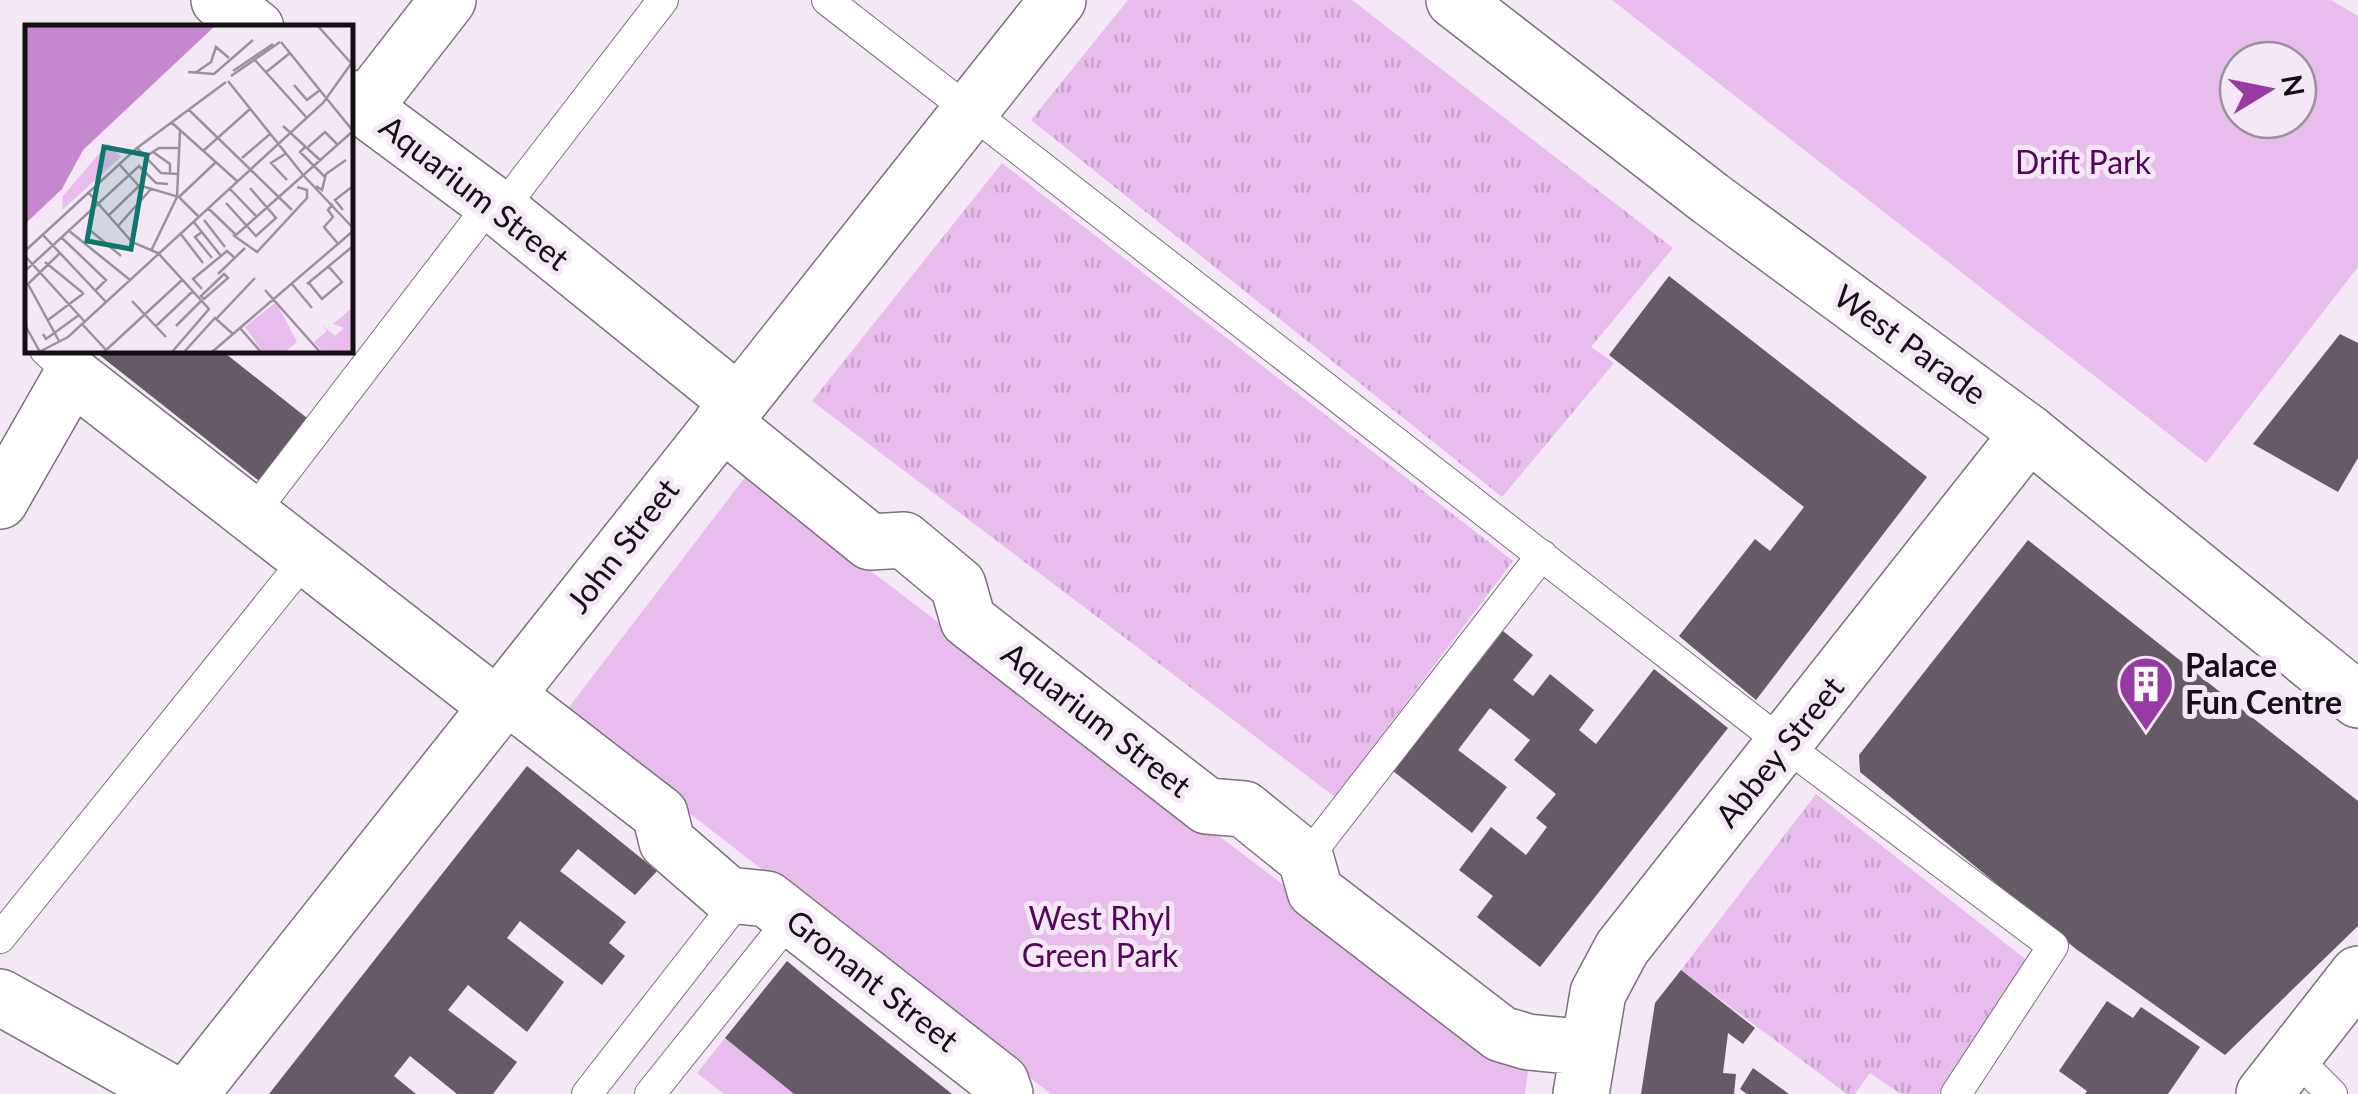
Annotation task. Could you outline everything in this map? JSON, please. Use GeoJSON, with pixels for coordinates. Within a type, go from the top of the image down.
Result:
{"type":"FeatureCollection","features":[{"type":"Feature","properties":{"kind":"street"},"geometry":{"type":"LineString","coordinates":[[357,103],[448,0]]}},
{"type":"Feature","properties":{"kind":"street","name":"John Street"},"geometry":{"type":"LineString","coordinates":[[190,1094],[1058,0]]}},
{"type":"Feature","properties":{"kind":"street","name":"West Parade"},"geometry":{"type":"LineString","coordinates":[[1454,0],[1711,199],[2029,434],[2358,700]]}},
{"type":"Feature","properties":{"kind":"street","name":"Aquarium Street"},"geometry":{"type":"LineString","coordinates":[[357,103],[496,206],[730,412],[870,542],[904,540],[958,584],[968,620],[1207,806],[1244,810],[1306,859],[1315,891],[1501,1034],[1528,1042],[1585,1071]]}},
{"type":"Feature","properties":{"kind":"street"},"geometry":{"type":"LineString","coordinates":[[0,501],[58,363]]}},
{"type":"Feature","properties":{"kind":"street","name":"Gronant Street"},"geometry":{"type":"LineString","coordinates":[[58,363],[307,557],[660,814],[667,842],[728,895],[766,899],[1001,1082],[1005,1094]]}},
{"type":"Feature","properties":{"kind":"street","name":"Abbey Street"},"geometry":{"type":"LineString","coordinates":[[1585,1071],[1598,993],[1622,948],[1786,746],[2029,434]]}},
{"type":"Feature","properties":{"kind":"street"},"geometry":{"type":"LineString","coordinates":[[2278,1074],[2358,974]]}},
{"type":"Feature","properties":{"kind":"street"},"geometry":{"type":"LineString","coordinates":[[0,998],[172,1094]]}},
{"type":"Feature","properties":{"kind":"lane"},"geometry":{"type":"LineString","coordinates":[[254,514],[662,0]]}},
{"type":"Feature","properties":{"kind":"lane"},"geometry":{"type":"LineString","coordinates":[[828,0],[1786,746],[2053,946],[1956,1094]]}},
{"type":"Feature","properties":{"kind":"lane"},"geometry":{"type":"LineString","coordinates":[[1306,859],[1542,555]]}},
{"type":"Feature","properties":{"kind":"lane"},"geometry":{"type":"LineString","coordinates":[[0,938],[307,557]]}},
{"type":"Feature","properties":{"kind":"lane"},"geometry":{"type":"LineString","coordinates":[[586,1094],[742,897]]}},
{"type":"Feature","properties":{"kind":"lane"},"geometry":{"type":"LineString","coordinates":[[650,1094],[791,918]]}},
{"type":"Feature","properties":{"kind":"lane"},"geometry":{"type":"LineString","coordinates":[[2278,1074],[2332,1094]]}},
{"type":"Feature","properties":{"kind":"green space"},"geometry":{"type":"Polygon","coordinates":[[[1128,0],[1352,0],[1673,248],[1591,347],[1614,363],[1502,497],[1031,120],[1128,0]]]}},
{"type":"Feature","properties":{"kind":"green space","name":"Drift Park"},"geometry":{"type":"Polygon","coordinates":[[[1612,0],[2331,0],[2358,16],[2358,267],[2206,463],[1612,0]]]}},
{"type":"Feature","properties":{"kind":"green space"},"geometry":{"type":"Polygon","coordinates":[[[1002,163],[1513,561],[1335,797],[812,401],[1002,163]]]}},
{"type":"Feature","properties":{"kind":"green space","name":"West Rhyl Green Park"},"geometry":{"type":"Polygon","coordinates":[[[746,476],[1528,1071],[1525,1094],[1051,1094],[563,715],[746,476]]]}},
{"type":"Feature","properties":{"kind":"green space"},"geometry":{"type":"Polygon","coordinates":[[[1816,794],[2029,962],[1938,1094],[1901,1094],[1870,1073],[1855,1094],[1847,1094],[1681,970],[1816,794]]]}},
{"type":"Feature","properties":{"kind":"green space"},"geometry":{"type":"Polygon","coordinates":[[[725,1038],[794,1094],[724,1094],[697,1073],[725,1038]]]}},
{"type":"Feature","properties":{"kind":"building"},"geometry":{"type":"Polygon","coordinates":[[[1669,276],[1927,477],[1756,700],[1679,636],[1755,539],[1770,551],[1804,507],[1609,355],[1669,276]]]}},
{"type":"Feature","properties":{"kind":"building"},"geometry":{"type":"Polygon","coordinates":[[[2340,334],[2358,343],[2358,458],[2338,492],[2253,444],[2340,334]]]}},
{"type":"Feature","properties":{"kind":"building"},"geometry":{"type":"Polygon","coordinates":[[[96,352],[224,352],[312,422],[263,484],[96,352]]]}},
{"type":"Feature","properties":{"kind":"building","name":"Palace Fun Centre"},"geometry":{"type":"Polygon","coordinates":[[[2028,540],[2358,801],[2358,926],[2225,1055],[2076,949],[1860,772],[1859,755],[2028,540]]]}},
{"type":"Feature","properties":{"kind":"building"},"geometry":{"type":"Polygon","coordinates":[[[1503,631],[1533,655],[1513,680],[1533,696],[1550,674],[1594,710],[1579,730],[1596,744],[1654,669],[1728,728],[1540,967],[1477,917],[1493,896],[1459,870],[1491,827],[1526,855],[1547,827],[1536,818],[1556,794],[1514,760],[1530,740],[1490,708],[1458,750],[1507,787],[1472,833],[1393,771],[1503,631]]]}},
{"type":"Feature","properties":{"kind":"building"},"geometry":{"type":"Polygon","coordinates":[[[527,766],[657,871],[635,895],[578,849],[560,871],[626,922],[609,943],[625,956],[602,985],[520,921],[507,938],[564,982],[527,1032],[468,985],[448,1010],[517,1062],[493,1094],[457,1094],[410,1056],[394,1076],[416,1094],[269,1094],[527,766]]]}},
{"type":"Feature","properties":{"kind":"building"},"geometry":{"type":"Polygon","coordinates":[[[787,961],[952,1094],[794,1094],[725,1038],[787,961]]]}},
{"type":"Feature","properties":{"kind":"building"},"geometry":{"type":"Polygon","coordinates":[[[1681,970],[1755,1028],[1743,1044],[1728,1033],[1723,1073],[1736,1074],[1734,1094],[1641,1094],[1655,1003],[1681,970]]]}},
{"type":"Feature","properties":{"kind":"building"},"geometry":{"type":"Polygon","coordinates":[[[2107,1001],[2133,1018],[2141,1007],[2200,1047],[2168,1094],[2085,1094],[2087,1091],[2059,1071],[2107,1001]]]}},
{"type":"Feature","properties":{"kind":"building"},"geometry":{"type":"Polygon","coordinates":[[[1753,1068],[1789,1094],[1747,1094],[1740,1089],[1753,1068]]]}},
{"type":"Feature","properties":{"kind":"place","name":"Palace Fun Centre"},"geometry":{"type":"Point","coordinates":[2146,733]}}]}
